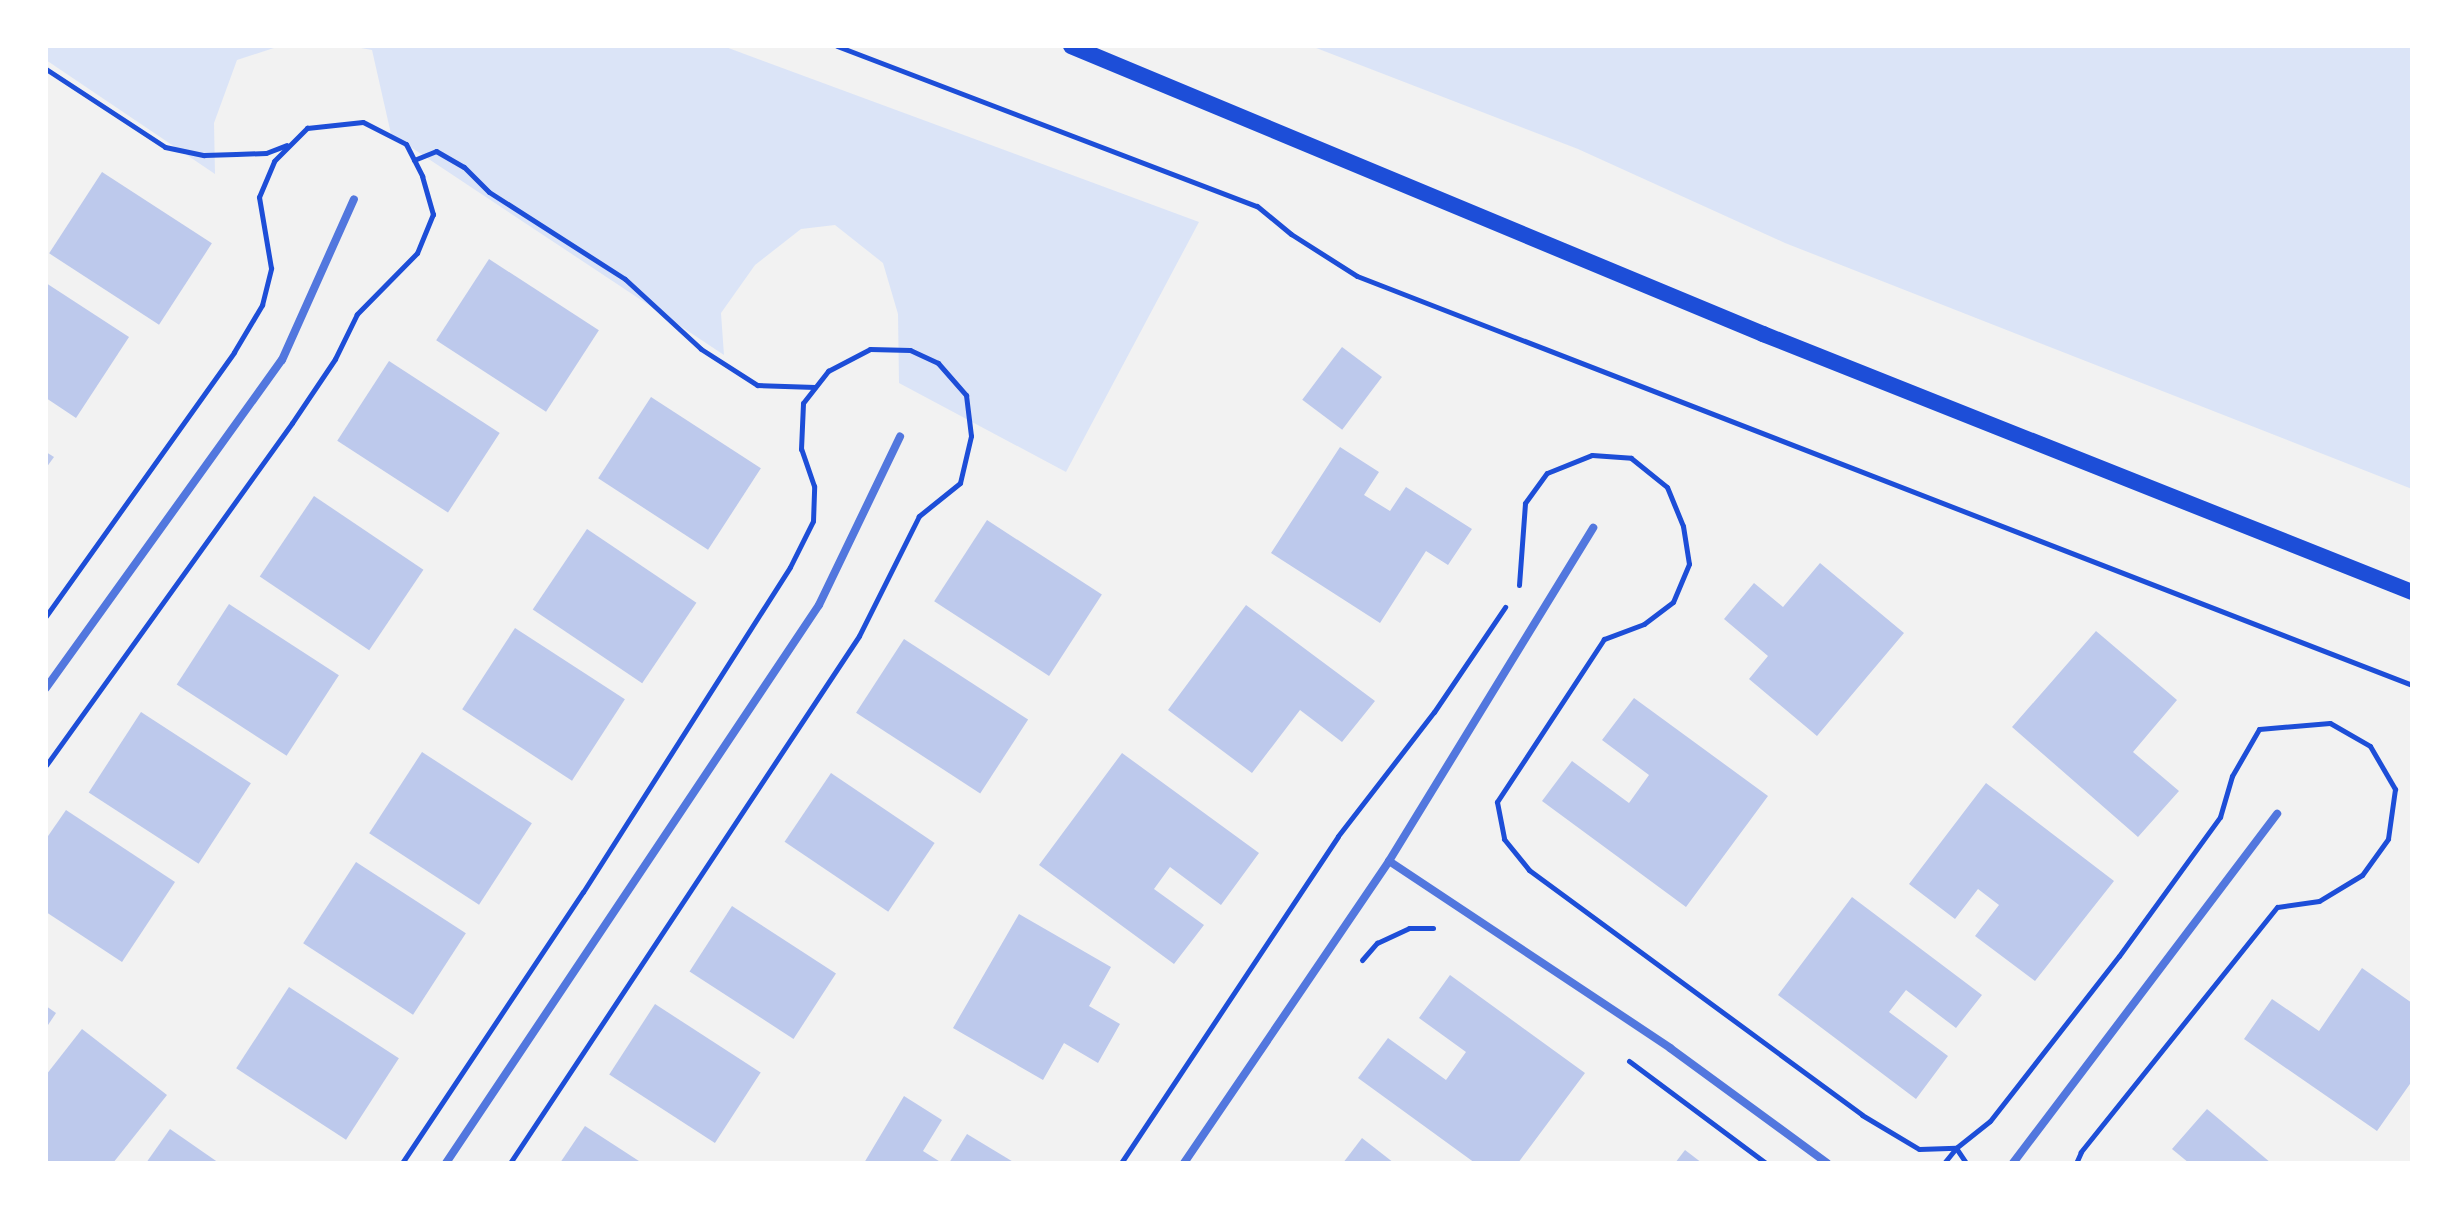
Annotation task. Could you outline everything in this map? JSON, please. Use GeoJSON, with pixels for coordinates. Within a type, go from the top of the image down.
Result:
{"type":"FeatureCollection","features":[{"type":"Feature","properties":{"kind":"main road"},"geometry":{"type":"LineString","coordinates":[[1071,46],[1763,334],[2412,592]]}},
{"type":"Feature","properties":{"kind":"street"},"geometry":{"type":"LineString","coordinates":[[46,688],[282,360],[354,199]]}},
{"type":"Feature","properties":{"kind":"street"},"geometry":{"type":"LineString","coordinates":[[446,1163],[819,605],[900,437]]}},
{"type":"Feature","properties":{"kind":"street"},"geometry":{"type":"LineString","coordinates":[[1184,1163],[1389,861],[1593,528]]}},
{"type":"Feature","properties":{"kind":"street"},"geometry":{"type":"LineString","coordinates":[[2013,1163],[2277,814]]}},
{"type":"Feature","properties":{"kind":"street"},"geometry":{"type":"LineString","coordinates":[[1389,861],[1670,1048],[1827,1163]]}},
{"type":"Feature","properties":{"kind":"path"},"geometry":{"type":"LineString","coordinates":[[837,46],[1257,206],[1291,234],[1357,276],[2412,685]]}},
{"type":"Feature","properties":{"kind":"path"},"geometry":{"type":"LineString","coordinates":[[46,69],[165,147],[204,155],[226,155],[266,153],[289,145]]}},
{"type":"Feature","properties":{"kind":"path"},"geometry":{"type":"LineString","coordinates":[[414,160],[436,151],[464,167],[489,192],[625,279],[701,349],[757,385],[815,387]]}},
{"type":"Feature","properties":{"kind":"path"},"geometry":{"type":"LineString","coordinates":[[1121,1163],[1338,836],[1434,712],[1520,582],[1525,503],[1547,473],[1592,455],[1631,458],[1667,487],[1683,526],[1689,564],[1673,602],[1644,624],[1604,639],[1497,802],[1504,839],[1529,870],[1862,1115],[1919,1149],[1956,1148]]}},
{"type":"Feature","properties":{"kind":"path"},"geometry":{"type":"LineString","coordinates":[[1944,1163],[1956,1148],[1990,1121],[2181,874],[2220,817],[2232,776],[2259,729],[2330,723],[2370,746],[2395,789],[2388,839],[2362,875],[2351,882],[2319,901],[2277,907],[2081,1152],[2076,1163]]}},
{"type":"Feature","properties":{"kind":"path"},"geometry":{"type":"LineString","coordinates":[[1353,971],[1377,943],[1409,928],[1436,928]]}},
{"type":"Feature","properties":{"kind":"path"},"geometry":{"type":"LineString","coordinates":[[1627,1060],[1766,1163]]}},
{"type":"Feature","properties":{"kind":"path"},"geometry":{"type":"LineString","coordinates":[[1956,1148],[1966,1163]]}},
{"type":"Feature","properties":{"kind":"shaded area"},"geometry":{"type":"Polygon","coordinates":[[[46,46],[280,46],[237,60],[214,123],[215,174],[46,60],[46,46]]]}},
{"type":"Feature","properties":{"kind":"shaded area"},"geometry":{"type":"Polygon","coordinates":[[[350,46],[723,46],[1199,222],[1066,472],[899,383],[898,314],[883,263],[835,225],[801,229],[755,265],[721,313],[724,355],[391,134],[372,50],[350,46]]]}},
{"type":"Feature","properties":{"kind":"shaded area"},"geometry":{"type":"Polygon","coordinates":[[[1311,46],[2412,46],[2412,489],[1785,243],[1578,149],[1311,46]]]}},
{"type":"Feature","properties":{"kind":"building"},"geometry":{"type":"Polygon","coordinates":[[[102,172],[212,243],[159,325],[49,253],[102,172]]]}},
{"type":"Feature","properties":{"kind":"building"},"geometry":{"type":"Polygon","coordinates":[[[489,259],[599,330],[546,412],[436,340],[489,259]]]}},
{"type":"Feature","properties":{"kind":"building"},"geometry":{"type":"Polygon","coordinates":[[[46,283],[129,337],[76,418],[46,398],[46,283]]]}},
{"type":"Feature","properties":{"kind":"building"},"geometry":{"type":"Polygon","coordinates":[[[1342,347],[1382,377],[1342,430],[1302,400],[1342,347]]]}},
{"type":"Feature","properties":{"kind":"building"},"geometry":{"type":"Polygon","coordinates":[[[389,361],[500,433],[448,513],[337,441],[389,361]]]}},
{"type":"Feature","properties":{"kind":"building"},"geometry":{"type":"Polygon","coordinates":[[[651,397],[761,468],[708,550],[598,478],[651,397]]]}},
{"type":"Feature","properties":{"kind":"building"},"geometry":{"type":"Polygon","coordinates":[[[1340,447],[1379,472],[1364,495],[1390,511],[1406,487],[1472,529],[1448,565],[1426,551],[1380,623],[1271,553],[1340,447]]]}},
{"type":"Feature","properties":{"kind":"building"},"geometry":{"type":"Polygon","coordinates":[[[46,452],[54,457],[46,468],[46,452]]]}},
{"type":"Feature","properties":{"kind":"building"},"geometry":{"type":"Polygon","coordinates":[[[314,496],[423,570],[369,650],[260,576],[314,496]]]}},
{"type":"Feature","properties":{"kind":"building"},"geometry":{"type":"Polygon","coordinates":[[[987,520],[1102,595],[1049,676],[934,601],[987,520]]]}},
{"type":"Feature","properties":{"kind":"building"},"geometry":{"type":"Polygon","coordinates":[[[587,529],[696,603],[642,683],[533,609],[587,529]]]}},
{"type":"Feature","properties":{"kind":"building"},"geometry":{"type":"Polygon","coordinates":[[[1820,563],[1904,633],[1817,736],[1749,679],[1768,656],[1724,619],[1754,583],[1783,607],[1820,563]]]}},
{"type":"Feature","properties":{"kind":"building"},"geometry":{"type":"Polygon","coordinates":[[[229,604],[339,675],[287,756],[177,685],[229,604]]]}},
{"type":"Feature","properties":{"kind":"building"},"geometry":{"type":"Polygon","coordinates":[[[1246,605],[1375,701],[1342,742],[1300,710],[1252,773],[1168,710],[1246,605]]]}},
{"type":"Feature","properties":{"kind":"building"},"geometry":{"type":"Polygon","coordinates":[[[515,628],[625,699],[572,781],[462,709],[515,628]]]}},
{"type":"Feature","properties":{"kind":"building"},"geometry":{"type":"Polygon","coordinates":[[[2096,631],[2177,700],[2133,752],[2179,791],[2138,837],[2012,727],[2096,631]]]}},
{"type":"Feature","properties":{"kind":"building"},"geometry":{"type":"Polygon","coordinates":[[[904,639],[1028,720],[980,793],[856,713],[904,639]]]}},
{"type":"Feature","properties":{"kind":"building"},"geometry":{"type":"Polygon","coordinates":[[[1634,698],[1768,796],[1686,907],[1542,801],[1572,761],[1629,803],[1649,775],[1602,740],[1634,698]]]}},
{"type":"Feature","properties":{"kind":"building"},"geometry":{"type":"Polygon","coordinates":[[[141,712],[251,783],[199,864],[89,793],[141,712]]]}},
{"type":"Feature","properties":{"kind":"building"},"geometry":{"type":"Polygon","coordinates":[[[422,752],[532,823],[479,905],[369,833],[422,752]]]}},
{"type":"Feature","properties":{"kind":"building"},"geometry":{"type":"Polygon","coordinates":[[[1122,753],[1259,853],[1221,905],[1170,867],[1154,889],[1204,925],[1174,964],[1039,865],[1122,753]]]}},
{"type":"Feature","properties":{"kind":"building"},"geometry":{"type":"Polygon","coordinates":[[[831,773],[935,843],[888,912],[785,842],[831,773]]]}},
{"type":"Feature","properties":{"kind":"building"},"geometry":{"type":"Polygon","coordinates":[[[1986,783],[2114,881],[2035,981],[1975,936],[1999,905],[1978,889],[1955,919],[1909,884],[1986,783]]]}},
{"type":"Feature","properties":{"kind":"building"},"geometry":{"type":"Polygon","coordinates":[[[66,810],[175,882],[122,962],[46,912],[46,839],[66,810]]]}},
{"type":"Feature","properties":{"kind":"building"},"geometry":{"type":"Polygon","coordinates":[[[356,862],[466,933],[413,1015],[303,943],[356,862]]]}},
{"type":"Feature","properties":{"kind":"building"},"geometry":{"type":"Polygon","coordinates":[[[1852,897],[1982,995],[1956,1028],[1906,990],[1889,1012],[1948,1056],[1916,1099],[1778,995],[1852,897]]]}},
{"type":"Feature","properties":{"kind":"building"},"geometry":{"type":"Polygon","coordinates":[[[732,906],[836,974],[794,1039],[690,971],[732,906]]]}},
{"type":"Feature","properties":{"kind":"building"},"geometry":{"type":"Polygon","coordinates":[[[1019,914],[1111,967],[1089,1006],[1120,1024],[1098,1063],[1064,1043],[1043,1080],[953,1028],[1019,914]]]}},
{"type":"Feature","properties":{"kind":"building"},"geometry":{"type":"Polygon","coordinates":[[[2362,968],[2412,1003],[2412,1081],[2377,1131],[2244,1039],[2272,999],[2319,1031],[2362,968]]]}},
{"type":"Feature","properties":{"kind":"building"},"geometry":{"type":"Polygon","coordinates":[[[1450,975],[1585,1073],[1518,1163],[1475,1163],[1358,1078],[1388,1038],[1446,1080],[1466,1052],[1419,1018],[1450,975]]]}},
{"type":"Feature","properties":{"kind":"building"},"geometry":{"type":"Polygon","coordinates":[[[289,987],[399,1058],[346,1140],[236,1068],[289,987]]]}},
{"type":"Feature","properties":{"kind":"building"},"geometry":{"type":"Polygon","coordinates":[[[655,1004],[761,1073],[715,1143],[609,1074],[655,1004]]]}},
{"type":"Feature","properties":{"kind":"building"},"geometry":{"type":"Polygon","coordinates":[[[46,1006],[56,1013],[46,1028],[46,1006]]]}},
{"type":"Feature","properties":{"kind":"building"},"geometry":{"type":"Polygon","coordinates":[[[82,1029],[167,1095],[113,1163],[46,1163],[46,1075],[82,1029]]]}},
{"type":"Feature","properties":{"kind":"building"},"geometry":{"type":"Polygon","coordinates":[[[904,1096],[942,1120],[923,1151],[942,1163],[864,1163],[904,1096]]]}},
{"type":"Feature","properties":{"kind":"building"},"geometry":{"type":"Polygon","coordinates":[[[2207,1109],[2271,1163],[2189,1163],[2172,1149],[2207,1109]]]}},
{"type":"Feature","properties":{"kind":"building"},"geometry":{"type":"Polygon","coordinates":[[[585,1126],[642,1163],[560,1163],[585,1126]]]}},
{"type":"Feature","properties":{"kind":"building"},"geometry":{"type":"Polygon","coordinates":[[[170,1129],[219,1163],[146,1163],[170,1129]]]}},
{"type":"Feature","properties":{"kind":"building"},"geometry":{"type":"Polygon","coordinates":[[[967,1134],[1015,1163],[949,1163],[967,1134]]]}},
{"type":"Feature","properties":{"kind":"building"},"geometry":{"type":"Polygon","coordinates":[[[1362,1138],[1394,1163],[1343,1163],[1362,1138]]]}},
{"type":"Feature","properties":{"kind":"building"},"geometry":{"type":"Polygon","coordinates":[[[1685,1150],[1702,1163],[1675,1163],[1685,1150]]]}}]}
